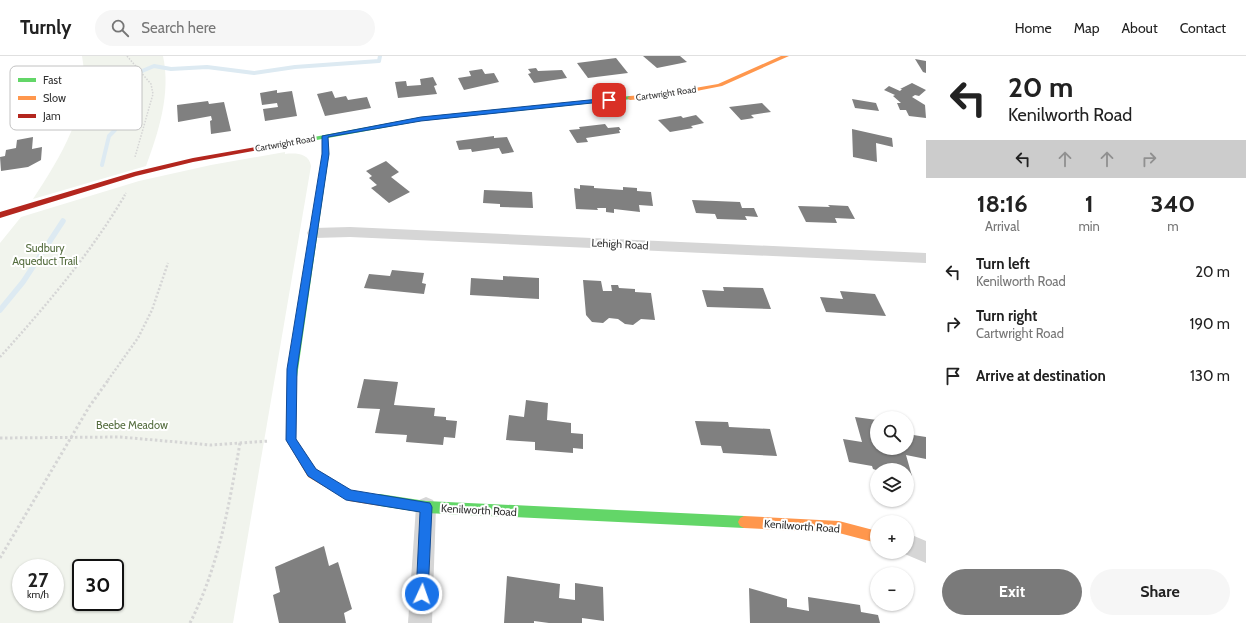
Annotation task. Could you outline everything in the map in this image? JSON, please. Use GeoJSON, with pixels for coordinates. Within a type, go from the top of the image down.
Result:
{"type":"FeatureCollection","features":[{"type":"Feature","properties":{"kind":"street","name":"Cartwright Road"},"geometry":{"type":"LineString","coordinates":[[0,215],[134,174],[193,160],[421,119],[666,95],[720,85],[786,56]]}},
{"type":"Feature","properties":{"kind":"street"},"geometry":{"type":"LineString","coordinates":[[291,440],[292,369],[326,154],[325,136]]}},
{"type":"Feature","properties":{"kind":"street","name":"Lehigh Road"},"geometry":{"type":"LineString","coordinates":[[314,233],[350,232],[926,258]]}},
{"type":"Feature","properties":{"kind":"street","name":"Kenilworth Road"},"geometry":{"type":"LineString","coordinates":[[291,440],[312,473],[350,496],[426,507],[839,527],[870,534]]}},
{"type":"Feature","properties":{"kind":"street"},"geometry":{"type":"LineString","coordinates":[[420,623],[426,507]]}},
{"type":"Feature","properties":{"kind":"street"},"geometry":{"type":"LineString","coordinates":[[914,547],[926,552]]}},
{"type":"Feature","properties":{"kind":"path"},"geometry":{"type":"LineString","coordinates":[[127,56],[136,66]]}},
{"type":"Feature","properties":{"kind":"path"},"geometry":{"type":"LineString","coordinates":[[0,357],[53,295],[107,225],[129,188],[134,174],[135,157],[152,94],[151,84],[142,74]]}},
{"type":"Feature","properties":{"kind":"path"},"geometry":{"type":"LineString","coordinates":[[0,558],[70,438],[142,331],[152,310],[168,263]]}},
{"type":"Feature","properties":{"kind":"path"},"geometry":{"type":"LineString","coordinates":[[0,438],[55,436],[70,438],[135,438],[211,445],[291,440]]}},
{"type":"Feature","properties":{"kind":"path"},"geometry":{"type":"LineString","coordinates":[[190,623],[207,586],[217,552],[230,498],[240,443]]}},
{"type":"Feature","properties":{"kind":"green space"},"geometry":{"type":"Polygon","coordinates":[[[82,56],[163,56],[166,84],[165,98],[151,153],[146,166],[33,199],[53,167],[71,130],[142,130],[142,66],[83,66],[82,56]]]}},
{"type":"Feature","properties":{"kind":"green space","name":"Beebe Meadow"},"geometry":{"type":"Polygon","coordinates":[[[285,152],[285,154],[298,154],[305,156],[308,158],[311,166],[233,623],[0,623],[0,243],[21,217],[139,181],[211,165],[285,152]]]}},
{"type":"Feature","properties":{"kind":"building"},"geometry":{"type":"Polygon","coordinates":[[[643,56],[680,56],[687,62],[657,68],[643,56]]]}},
{"type":"Feature","properties":{"kind":"building"},"geometry":{"type":"Polygon","coordinates":[[[616,58],[628,73],[588,78],[577,63],[616,58]]]}},
{"type":"Feature","properties":{"kind":"building"},"geometry":{"type":"Polygon","coordinates":[[[915,59],[926,61],[926,73],[923,72],[915,59]]]}},
{"type":"Feature","properties":{"kind":"building"},"geometry":{"type":"Polygon","coordinates":[[[536,68],[538,71],[562,70],[567,78],[534,83],[528,74],[531,73],[528,69],[536,68]]]}},
{"type":"Feature","properties":{"kind":"building"},"geometry":{"type":"Polygon","coordinates":[[[482,69],[485,74],[494,73],[499,82],[464,90],[458,78],[471,76],[469,71],[482,69]]]}},
{"type":"Feature","properties":{"kind":"building"},"geometry":{"type":"Polygon","coordinates":[[[433,77],[437,85],[434,86],[437,94],[398,98],[395,82],[406,81],[407,86],[421,85],[420,79],[433,77]]]}},
{"type":"Feature","properties":{"kind":"building"},"geometry":{"type":"Polygon","coordinates":[[[912,83],[926,90],[919,96],[915,95],[912,97],[925,105],[926,118],[909,116],[906,110],[900,110],[897,103],[901,103],[893,96],[895,95],[884,90],[889,86],[900,91],[902,89],[900,89],[912,83]]]}},
{"type":"Feature","properties":{"kind":"building"},"geometry":{"type":"Polygon","coordinates":[[[277,90],[277,93],[292,91],[297,116],[265,121],[263,109],[278,107],[277,103],[262,105],[260,93],[277,90]]]}},
{"type":"Feature","properties":{"kind":"building"},"geometry":{"type":"Polygon","coordinates":[[[332,91],[335,98],[346,96],[348,100],[367,97],[371,108],[325,116],[317,94],[332,91]]]}},
{"type":"Feature","properties":{"kind":"building"},"geometry":{"type":"Polygon","coordinates":[[[852,99],[876,103],[879,111],[855,108],[852,99]]]}},
{"type":"Feature","properties":{"kind":"building"},"geometry":{"type":"Polygon","coordinates":[[[208,101],[209,104],[224,102],[231,131],[211,134],[211,116],[178,122],[177,105],[208,101]]]}},
{"type":"Feature","properties":{"kind":"building"},"geometry":{"type":"Polygon","coordinates":[[[762,103],[771,112],[751,115],[754,118],[741,120],[729,107],[762,103]]]}},
{"type":"Feature","properties":{"kind":"building"},"geometry":{"type":"Polygon","coordinates":[[[696,115],[704,123],[691,126],[693,128],[670,132],[658,120],[681,116],[683,118],[696,115]]]}},
{"type":"Feature","properties":{"kind":"building"},"geometry":{"type":"Polygon","coordinates":[[[605,124],[608,128],[619,127],[621,130],[619,130],[620,133],[586,138],[588,142],[577,143],[569,130],[580,129],[579,127],[605,124]]]}},
{"type":"Feature","properties":{"kind":"building"},"geometry":{"type":"Polygon","coordinates":[[[852,129],[892,138],[893,147],[876,143],[877,162],[853,157],[852,129]]]}},
{"type":"Feature","properties":{"kind":"building"},"geometry":{"type":"Polygon","coordinates":[[[494,136],[494,138],[507,137],[514,152],[502,154],[499,148],[472,152],[471,149],[459,150],[456,141],[494,136]]]}},
{"type":"Feature","properties":{"kind":"building"},"geometry":{"type":"Polygon","coordinates":[[[33,137],[32,149],[42,147],[41,160],[28,167],[1,171],[0,157],[5,156],[6,150],[16,148],[17,140],[33,137]]]}},
{"type":"Feature","properties":{"kind":"building"},"geometry":{"type":"Polygon","coordinates":[[[386,161],[399,172],[391,177],[410,192],[389,203],[371,188],[377,185],[369,178],[372,176],[366,171],[386,161]]]}},
{"type":"Feature","properties":{"kind":"building"},"geometry":{"type":"Polygon","coordinates":[[[580,185],[594,186],[594,188],[623,190],[623,187],[637,188],[637,191],[651,192],[653,206],[639,205],[640,212],[614,209],[614,213],[606,212],[606,208],[597,208],[598,210],[576,209],[574,188],[580,189],[580,185]]]}},
{"type":"Feature","properties":{"kind":"building"},"geometry":{"type":"Polygon","coordinates":[[[484,190],[532,192],[533,208],[500,207],[500,204],[483,203],[484,190]]]}},
{"type":"Feature","properties":{"kind":"building"},"geometry":{"type":"Polygon","coordinates":[[[692,200],[740,202],[742,208],[754,208],[758,217],[745,216],[747,220],[717,219],[715,214],[696,213],[692,200]]]}},
{"type":"Feature","properties":{"kind":"building"},"geometry":{"type":"Polygon","coordinates":[[[828,205],[848,206],[855,219],[835,218],[837,223],[806,222],[798,206],[830,207],[828,205]]]}},
{"type":"Feature","properties":{"kind":"building"},"geometry":{"type":"Polygon","coordinates":[[[392,270],[424,273],[422,283],[426,284],[424,294],[364,288],[369,274],[390,276],[392,270]]]}},
{"type":"Feature","properties":{"kind":"building"},"geometry":{"type":"Polygon","coordinates":[[[503,276],[539,278],[539,299],[470,295],[471,278],[503,280],[503,276]]]}},
{"type":"Feature","properties":{"kind":"building"},"geometry":{"type":"Polygon","coordinates":[[[583,280],[601,281],[603,291],[612,291],[611,285],[618,285],[619,288],[635,289],[635,292],[651,293],[655,320],[641,319],[633,325],[625,324],[618,319],[609,318],[603,323],[592,322],[586,315],[583,280]]]}},
{"type":"Feature","properties":{"kind":"building"},"geometry":{"type":"Polygon","coordinates":[[[723,287],[763,288],[771,309],[707,307],[702,290],[724,291],[723,287]]]}},
{"type":"Feature","properties":{"kind":"building"},"geometry":{"type":"Polygon","coordinates":[[[840,291],[875,294],[886,316],[826,312],[820,297],[843,299],[840,291]]]}},
{"type":"Feature","properties":{"kind":"building"},"geometry":{"type":"Polygon","coordinates":[[[364,379],[398,382],[394,405],[435,408],[434,416],[446,417],[446,420],[457,421],[455,438],[444,437],[443,445],[406,442],[407,435],[375,433],[380,409],[357,408],[364,379]]]}},
{"type":"Feature","properties":{"kind":"building"},"geometry":{"type":"Polygon","coordinates":[[[526,400],[548,403],[547,420],[571,423],[571,433],[583,434],[583,449],[573,448],[573,453],[535,450],[535,442],[506,440],[509,415],[524,417],[526,400]]]}},
{"type":"Feature","properties":{"kind":"building"},"geometry":{"type":"Polygon","coordinates":[[[855,417],[870,419],[870,455],[906,455],[908,463],[870,463],[870,466],[849,462],[843,439],[862,442],[855,417]]]}},
{"type":"Feature","properties":{"kind":"building"},"geometry":{"type":"Polygon","coordinates":[[[695,421],[728,422],[729,427],[770,429],[777,456],[723,453],[721,446],[701,445],[695,421]]]}},
{"type":"Feature","properties":{"kind":"building"},"geometry":{"type":"Polygon","coordinates":[[[914,435],[926,437],[926,459],[906,455],[914,455],[914,435]]]}},
{"type":"Feature","properties":{"kind":"building"},"geometry":{"type":"Polygon","coordinates":[[[324,546],[329,566],[338,562],[352,609],[344,613],[346,623],[279,623],[273,595],[280,592],[275,567],[324,546]]]}},
{"type":"Feature","properties":{"kind":"building"},"geometry":{"type":"Polygon","coordinates":[[[507,576],[560,584],[559,598],[575,600],[575,583],[603,587],[604,621],[582,618],[582,623],[549,623],[534,621],[534,623],[504,623],[507,576]]]}},
{"type":"Feature","properties":{"kind":"building"},"geometry":{"type":"Polygon","coordinates":[[[749,588],[787,599],[787,607],[809,611],[808,597],[860,605],[861,612],[878,615],[880,623],[750,623],[749,588]]]}},
{"type":"Feature","properties":{"kind":"waterway"},"geometry":{"type":"LineString","coordinates":[[142,71],[154,66],[171,69],[207,67],[254,73],[295,67],[379,61],[380,56]]}},
{"type":"Feature","properties":{"kind":"waterway"},"geometry":{"type":"LineString","coordinates":[[102,165],[109,136],[115,130]]}},
{"type":"Feature","properties":{"kind":"waterway"},"geometry":{"type":"LineString","coordinates":[[0,310],[23,282],[63,221]]}},
{"type":"Feature","properties":{"kind":"traffic: fast"},"geometry":{"type":"LineString","coordinates":[[262,148],[421,119],[630,98]]}},
{"type":"Feature","properties":{"kind":"traffic: fast"},"geometry":{"type":"LineString","coordinates":[[292,377],[326,154],[325,136]]}},
{"type":"Feature","properties":{"kind":"traffic: fast"},"geometry":{"type":"LineString","coordinates":[[380,500],[426,507],[744,522]]}},
{"type":"Feature","properties":{"kind":"traffic: slow"},"geometry":{"type":"LineString","coordinates":[[630,98],[666,95],[720,85],[786,56]]}},
{"type":"Feature","properties":{"kind":"traffic: slow"},"geometry":{"type":"LineString","coordinates":[[292,377],[291,440],[312,473],[349,496],[380,500]]}},
{"type":"Feature","properties":{"kind":"traffic: slow"},"geometry":{"type":"LineString","coordinates":[[744,522],[839,527],[870,535]]}},
{"type":"Feature","properties":{"kind":"traffic: jam"},"geometry":{"type":"LineString","coordinates":[[0,215],[134,174],[193,160],[262,148]]}},
{"type":"Feature","properties":{"kind":"route"},"geometry":{"type":"LineString","coordinates":[[422,594],[426,507],[350,496],[312,473],[291,440],[292,369],[326,154],[325,136],[421,119],[609,100]]}},
{"type":"Feature","properties":{"kind":"park label","name":"Sudbury Aqueduct Trail"},"geometry":{"type":"Point","coordinates":[45,254]}}]}
